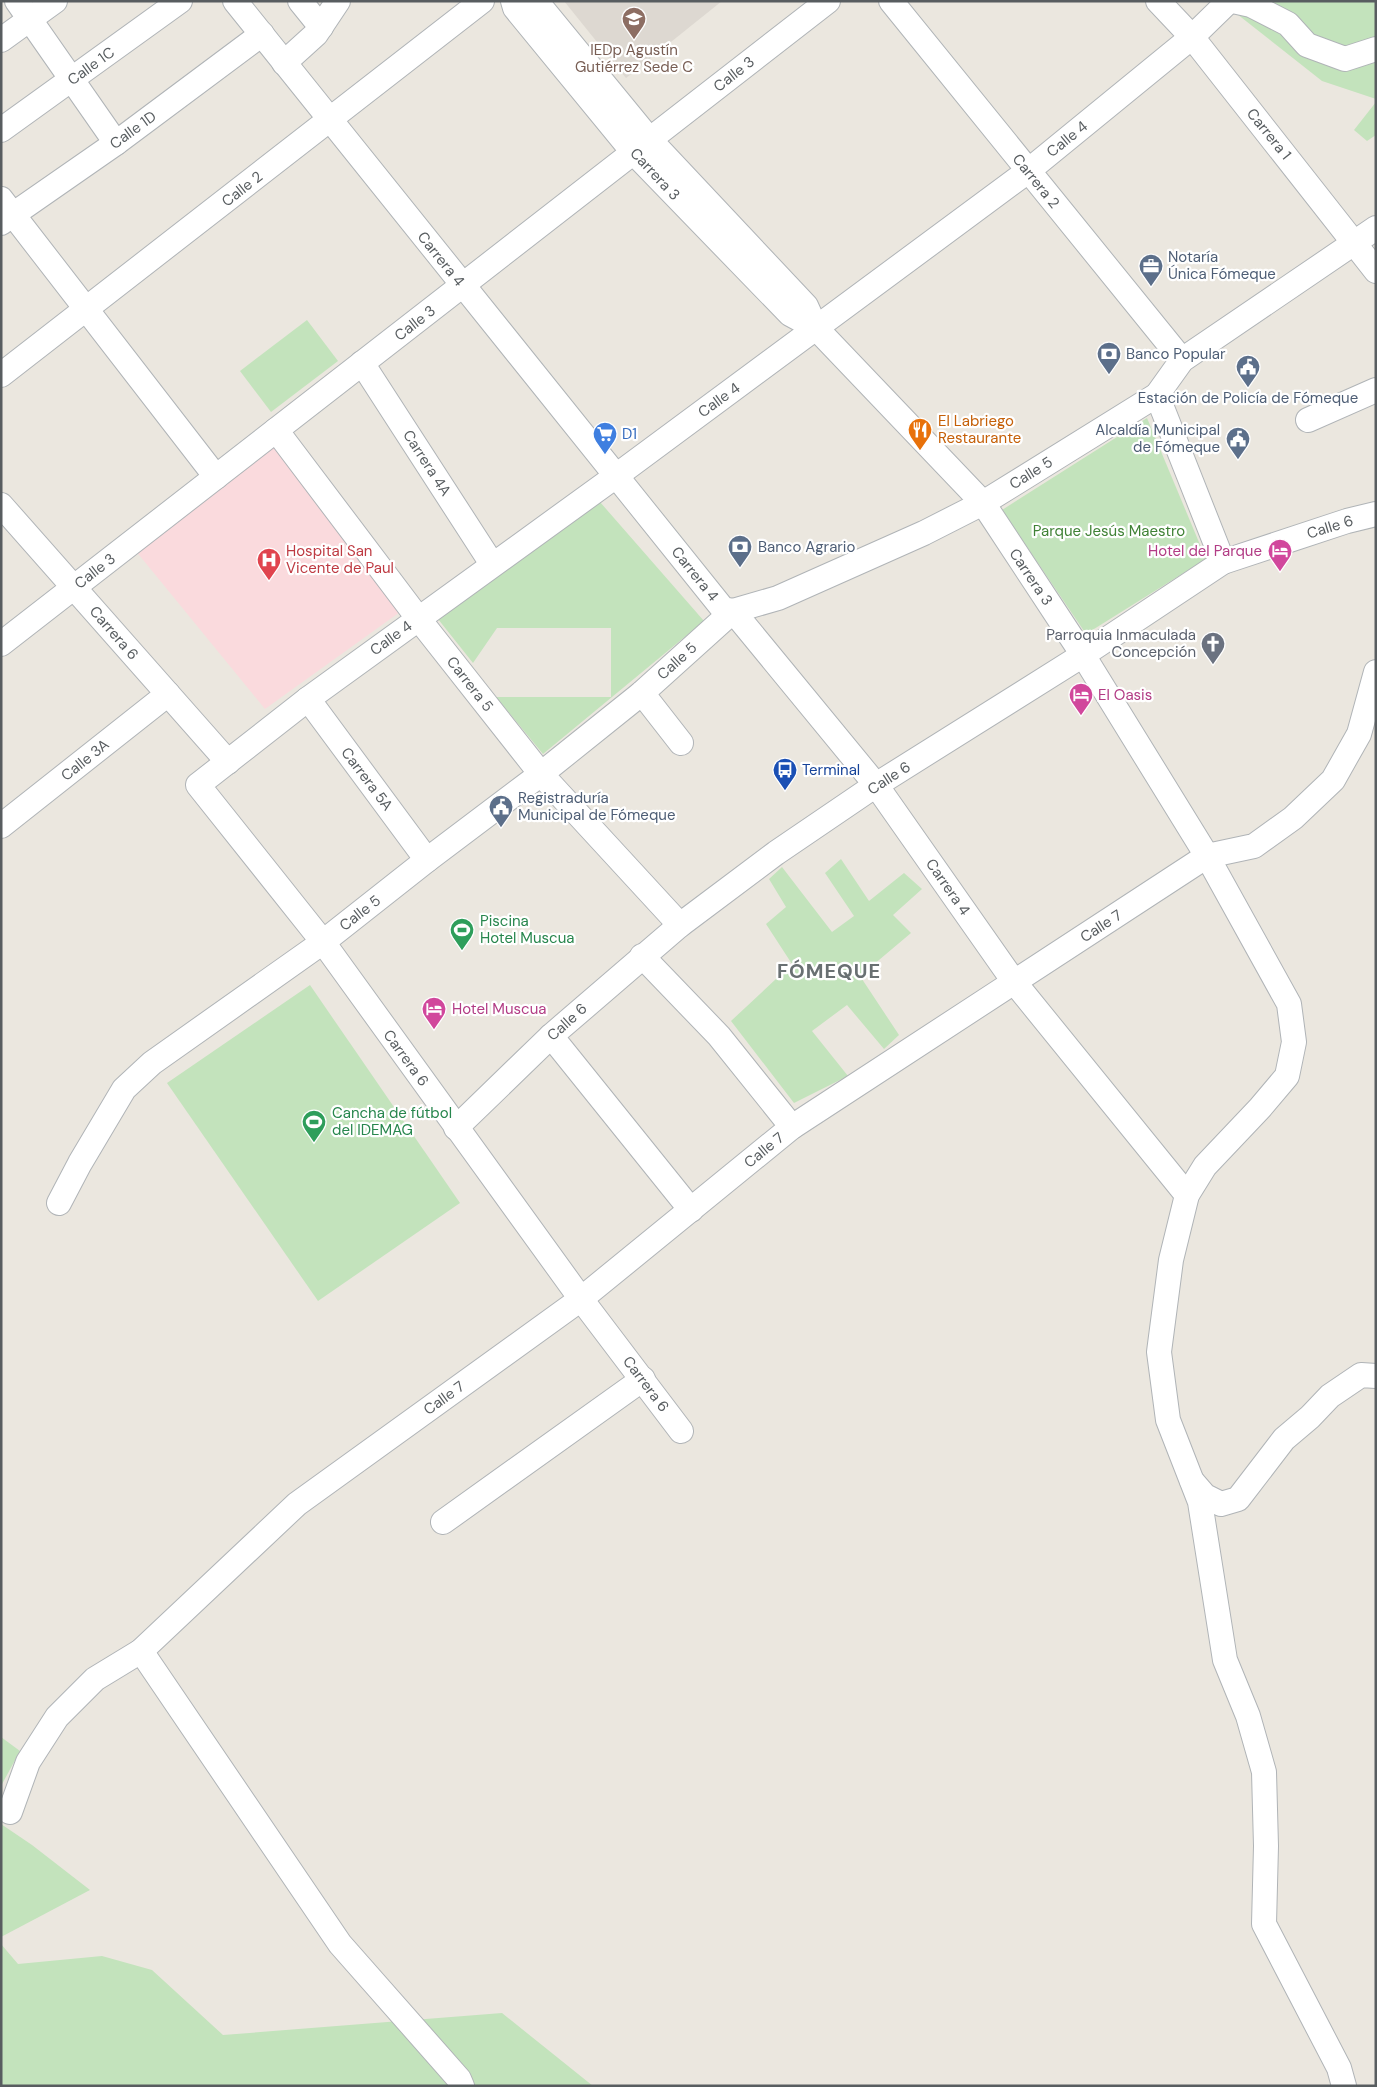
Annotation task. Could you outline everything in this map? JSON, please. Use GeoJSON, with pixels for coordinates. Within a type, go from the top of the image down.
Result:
{"type":"FeatureCollection","features":[{"type":"Feature","properties":{"kind":"street"},"geometry":{"type":"LineString","coordinates":[[1,40],[23,10],[55,1]]}},
{"type":"Feature","properties":{"kind":"street","name":"Calle 1C"},"geometry":{"type":"LineString","coordinates":[[1,130],[180,1]]}},
{"type":"Feature","properties":{"kind":"street","name":"Carrera 4"},"geometry":{"type":"LineString","coordinates":[[235,1],[722,609],[733,611],[876,785],[1015,983],[1187,1195]]}},
{"type":"Feature","properties":{"kind":"street"},"geometry":{"type":"LineString","coordinates":[[300,1],[321,27]]}},
{"type":"Feature","properties":{"kind":"street"},"geometry":{"type":"LineString","coordinates":[[284,63],[316,34],[338,1]]}},
{"type":"Feature","properties":{"kind":"street","name":"Calle 2"},"geometry":{"type":"LineString","coordinates":[[4,368],[86,309],[482,1]]}},
{"type":"Feature","properties":{"kind":"street","name":"Carrera 3"},"geometry":{"type":"LineString","coordinates":[[513,1],[515,8],[642,146],[790,314],[816,328],[982,503],[1083,655],[1208,856],[1290,1004],[1294,1042],[1287,1076],[1260,1108],[1205,1166],[1187,1195],[1171,1260],[1159,1352],[1168,1420],[1200,1502],[1225,1660],[1248,1716],[1264,1772],[1266,1846],[1264,1924],[1339,2068],[1344,2086]]}},
{"type":"Feature","properties":{"kind":"street","name":"Carrera 3"},"geometry":{"type":"LineString","coordinates":[[536,1],[642,146]]}},
{"type":"Feature","properties":{"kind":"street","name":"Calle 3"},"geometry":{"type":"LineString","coordinates":[[1,644],[828,1]]}},
{"type":"Feature","properties":{"kind":"street","name":"Carrera 2"},"geometry":{"type":"LineString","coordinates":[[891,1],[1182,360]]}},
{"type":"Feature","properties":{"kind":"street","name":"Carrera 1"},"geometry":{"type":"LineString","coordinates":[[1158,1],[1192,37],[1376,271]]}},
{"type":"Feature","properties":{"kind":"street","name":"Calle 4"},"geometry":{"type":"LineString","coordinates":[[198,785],[308,699],[616,476],[1028,171],[1192,37],[1229,1]]}},
{"type":"Feature","properties":{"kind":"street"},"geometry":{"type":"LineString","coordinates":[[1233,1],[1251,5],[1288,24],[1307,45],[1346,59],[1376,49]]}},
{"type":"Feature","properties":{"kind":"street"},"geometry":{"type":"LineString","coordinates":[[23,10],[116,143]]}},
{"type":"Feature","properties":{"kind":"street","name":"Calle 1D"},"geometry":{"type":"LineString","coordinates":[[5,212],[116,143],[262,34]]}},
{"type":"Feature","properties":{"kind":"street"},"geometry":{"type":"LineString","coordinates":[[5,212],[86,309],[216,477]]}},
{"type":"Feature","properties":{"kind":"street","name":"Calle 5"},"geometry":{"type":"LineString","coordinates":[[59,1203],[80,1163],[124,1089],[152,1063],[323,942],[541,774],[642,693],[733,611],[778,598],[924,533],[982,503],[1157,395],[1182,360],[1376,228]]}},
{"type":"Feature","properties":{"kind":"street","name":"Carrera 4A"},"geometry":{"type":"LineString","coordinates":[[362,363],[492,564]]}},
{"type":"Feature","properties":{"kind":"street"},"geometry":{"type":"LineString","coordinates":[[1308,420],[1376,390]]}},
{"type":"Feature","properties":{"kind":"street"},"geometry":{"type":"LineString","coordinates":[[1157,395],[1223,562]]}},
{"type":"Feature","properties":{"kind":"street","name":"Carrera 5"},"geometry":{"type":"LineString","coordinates":[[276,430],[418,618],[541,774],[680,925]]}},
{"type":"Feature","properties":{"kind":"street","name":"Carrera 6"},"geometry":{"type":"LineString","coordinates":[[1,505],[228,762]]}},
{"type":"Feature","properties":{"kind":"street","name":"Calle 6"},"geometry":{"type":"LineString","coordinates":[[456,1128],[551,1036],[642,956],[776,853],[876,785],[1083,655],[1223,562],[1347,520],[1376,514]]}},
{"type":"Feature","properties":{"kind":"street","name":"Calle 7"},"geometry":{"type":"LineString","coordinates":[[10,1812],[28,1762],[57,1717],[95,1679],[141,1651],[297,1504],[581,1299],[792,1127],[1208,856],[1254,846],[1293,818],[1333,780],[1359,734],[1376,672]]}},
{"type":"Feature","properties":{"kind":"street"},"geometry":{"type":"LineString","coordinates":[[642,693],[681,743]]}},
{"type":"Feature","properties":{"kind":"street","name":"Calle 3A"},"geometry":{"type":"LineString","coordinates":[[1,826],[168,694]]}},
{"type":"Feature","properties":{"kind":"street","name":"Carrera 5A"},"geometry":{"type":"LineString","coordinates":[[308,699],[427,860]]}},
{"type":"Feature","properties":{"kind":"street","name":"Carrera 6"},"geometry":{"type":"LineString","coordinates":[[198,785],[323,942],[581,1299],[682,1431]]}},
{"type":"Feature","properties":{"kind":"street"},"geometry":{"type":"LineString","coordinates":[[642,956],[718,1036],[792,1127]]}},
{"type":"Feature","properties":{"kind":"street"},"geometry":{"type":"LineString","coordinates":[[551,1036],[690,1210]]}},
{"type":"Feature","properties":{"kind":"street"},"geometry":{"type":"LineString","coordinates":[[1190,1478],[1205,1496],[1221,1504],[1238,1499],[1284,1439],[1310,1417],[1330,1396],[1361,1376],[1376,1376]]}},
{"type":"Feature","properties":{"kind":"street"},"geometry":{"type":"LineString","coordinates":[[443,1522],[642,1379]]}},
{"type":"Feature","properties":{"kind":"street"},"geometry":{"type":"LineString","coordinates":[[141,1651],[340,1944],[459,2079],[462,2086]]}},
{"type":"Feature","properties":{"kind":"shaded area","name":"IEDp Agustín Gutiérrez Sede C"},"geometry":{"type":"Polygon","coordinates":[[[564,1],[722,1],[626,78],[564,1]]]}},
{"type":"Feature","properties":{"kind":"shaded area","name":"Hospital San Vicente de Paul"},"geometry":{"type":"Polygon","coordinates":[[[276,445],[400,612],[265,709],[135,550],[276,445]]]}},
{"type":"Feature","properties":{"kind":"green space"},"geometry":{"type":"Polygon","coordinates":[[[1248,1],[1376,1],[1376,99],[1322,81],[1237,14],[1248,1]]]}},
{"type":"Feature","properties":{"kind":"green space"},"geometry":{"type":"Polygon","coordinates":[[[1376,102],[1376,135],[1367,141],[1354,130],[1376,102]]]}},
{"type":"Feature","properties":{"kind":"green space"},"geometry":{"type":"Polygon","coordinates":[[[307,320],[338,361],[271,412],[240,371],[307,320]]]}},
{"type":"Feature","properties":{"kind":"green space","name":"Parque Jesús Maestro"},"geometry":{"type":"Polygon","coordinates":[[[1147,418],[1206,559],[1086,634],[1002,510],[1147,418]]]}},
{"type":"Feature","properties":{"kind":"green space"},"geometry":{"type":"Polygon","coordinates":[[[600,502],[704,621],[543,754],[496,697],[611,697],[611,628],[497,628],[473,663],[438,619],[600,502]]]}},
{"type":"Feature","properties":{"kind":"green space"},"geometry":{"type":"Polygon","coordinates":[[[841,859],[869,901],[904,873],[922,889],[893,915],[911,933],[860,976],[899,1035],[884,1049],[847,1005],[812,1031],[848,1076],[794,1103],[731,1021],[792,964],[766,924],[786,907],[769,879],[782,867],[832,932],[854,916],[825,873],[841,859]]]}},
{"type":"Feature","properties":{"kind":"green space","name":"Cancha de fútbol del IDEMAG"},"geometry":{"type":"Polygon","coordinates":[[[310,985],[460,1203],[318,1301],[167,1083],[310,985]]]}},
{"type":"Feature","properties":{"kind":"green space"},"geometry":{"type":"Polygon","coordinates":[[[1,1737],[20,1751],[1,1786],[1,1737]]]}},
{"type":"Feature","properties":{"kind":"green space"},"geometry":{"type":"Polygon","coordinates":[[[1,1824],[32,1845],[90,1890],[1,1937],[1,1824]]]}},
{"type":"Feature","properties":{"kind":"green space"},"geometry":{"type":"Polygon","coordinates":[[[1,1944],[18,1964],[102,1956],[152,1970],[223,2035],[502,2013],[593,2086],[1,2086],[1,1944]]]}},
{"type":"Feature","properties":{"kind":"place","name":"IEDp Agustín Gutiérrez Sede C"},"geometry":{"type":"Point","coordinates":[634,40]}},
{"type":"Feature","properties":{"kind":"place","name":"Notaría Única Fómeque"},"geometry":{"type":"Point","coordinates":[1151,287]}},
{"type":"Feature","properties":{"kind":"place","name":"Banco Popular"},"geometry":{"type":"Point","coordinates":[1109,375]}},
{"type":"Feature","properties":{"kind":"place","name":"Estación de Policía de Fómeque"},"geometry":{"type":"Point","coordinates":[1248,388]}},
{"type":"Feature","properties":{"kind":"place","name":"El Labriego Restaurante"},"geometry":{"type":"Point","coordinates":[920,451]}},
{"type":"Feature","properties":{"kind":"place","name":"D1"},"geometry":{"type":"Point","coordinates":[605,455]}},
{"type":"Feature","properties":{"kind":"place","name":"Alcaldía Municipal de Fómeque"},"geometry":{"type":"Point","coordinates":[1238,460]}},
{"type":"Feature","properties":{"kind":"place","name":"Banco Agrario"},"geometry":{"type":"Point","coordinates":[740,568]}},
{"type":"Feature","properties":{"kind":"place","name":"Hotel del Parque"},"geometry":{"type":"Point","coordinates":[1280,572]}},
{"type":"Feature","properties":{"kind":"place","name":"Hospital San Vicente de Paul"},"geometry":{"type":"Point","coordinates":[269,581]}},
{"type":"Feature","properties":{"kind":"place","name":"Parroquia Inmaculada Concepción"},"geometry":{"type":"Point","coordinates":[1213,665]}},
{"type":"Feature","properties":{"kind":"place","name":"El Oasis"},"geometry":{"type":"Point","coordinates":[1081,716]}},
{"type":"Feature","properties":{"kind":"place","name":"Terminal"},"geometry":{"type":"Point","coordinates":[785,791]}},
{"type":"Feature","properties":{"kind":"place","name":"Registraduría Municipal de Fómeque"},"geometry":{"type":"Point","coordinates":[501,828]}},
{"type":"Feature","properties":{"kind":"place","name":"Piscina Hotel Muscua"},"geometry":{"type":"Point","coordinates":[462,951]}},
{"type":"Feature","properties":{"kind":"place","name":"Hotel Muscua"},"geometry":{"type":"Point","coordinates":[434,1030]}},
{"type":"Feature","properties":{"kind":"place","name":"Cancha de fútbol del IDEMAG"},"geometry":{"type":"Point","coordinates":[314,1143]}},
{"type":"Feature","properties":{"kind":"district","name":"FÓMEQUE"},"geometry":{"type":"Point","coordinates":[829,971]}}]}
